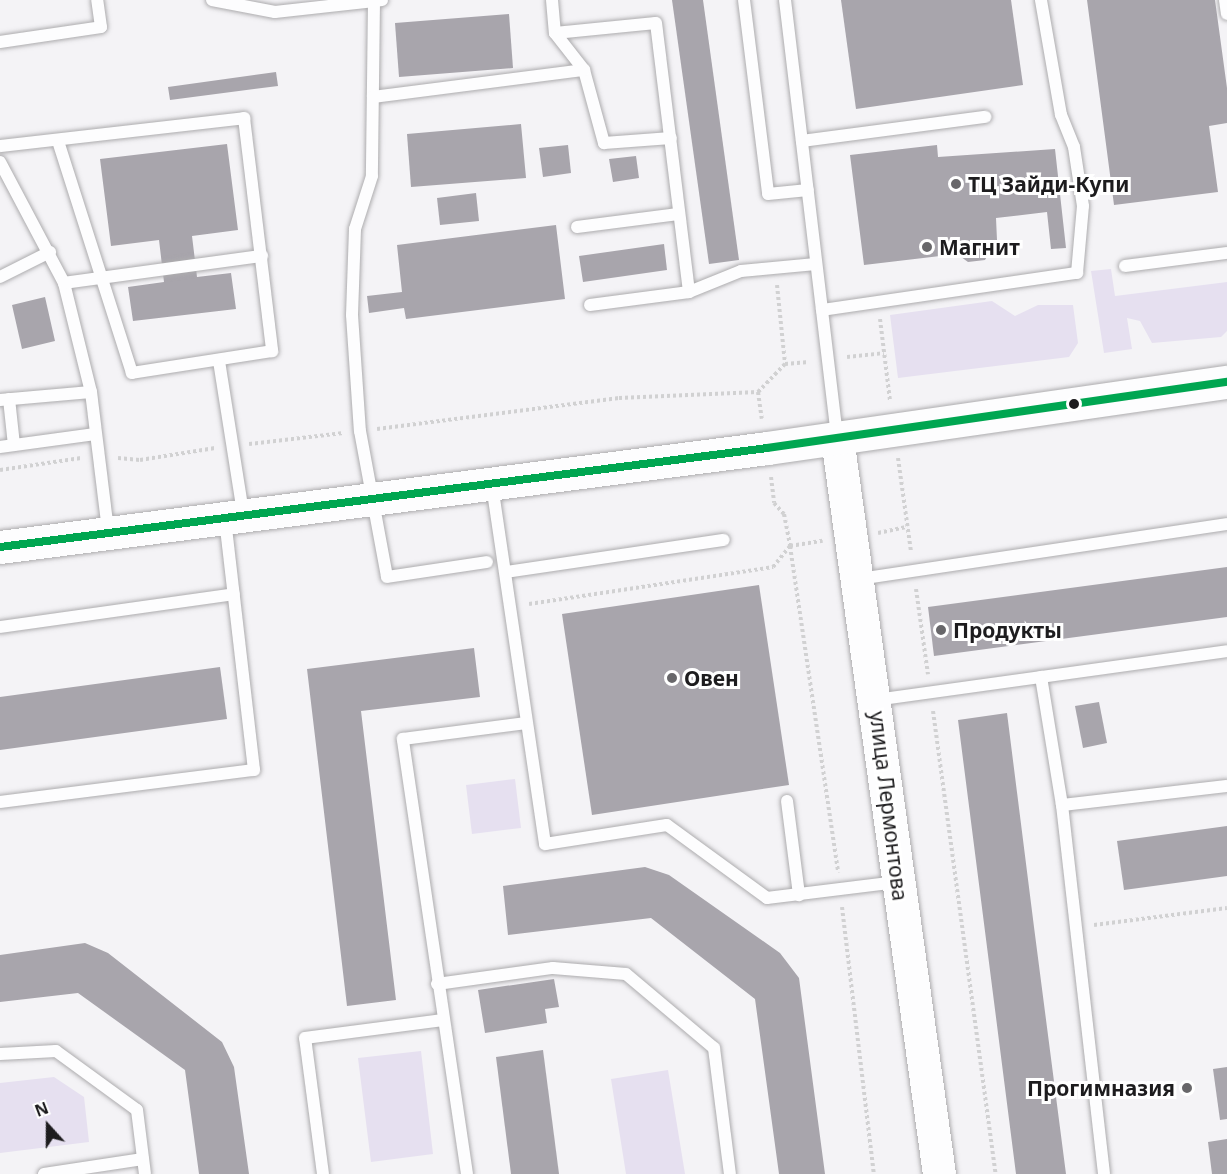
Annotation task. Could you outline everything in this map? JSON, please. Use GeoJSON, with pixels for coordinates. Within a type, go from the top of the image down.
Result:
{"type":"FeatureCollection","features":[{"type":"Feature","properties":{"kind":"main road"},"geometry":{"type":"LineString","coordinates":[[0,547],[491,481],[768,448],[1227,382]]}},
{"type":"Feature","properties":{"kind":"main road","name":"улица Лермонтова"},"geometry":{"type":"LineString","coordinates":[[837,438],[939,1174]]}},
{"type":"Feature","properties":{"kind":"lane"},"geometry":{"type":"LineString","coordinates":[[0,42],[100,27],[97,0]]}},
{"type":"Feature","properties":{"kind":"lane"},"geometry":{"type":"LineString","coordinates":[[212,0],[275,12],[378,1],[372,176],[356,229],[352,315],[360,431],[387,577],[488,562]]}},
{"type":"Feature","properties":{"kind":"lane"},"geometry":{"type":"LineString","coordinates":[[552,0],[555,33],[584,70],[604,143],[671,138]]}},
{"type":"Feature","properties":{"kind":"lane"},"geometry":{"type":"LineString","coordinates":[[744,0],[768,194],[808,190]]}},
{"type":"Feature","properties":{"kind":"lane"},"geometry":{"type":"LineString","coordinates":[[786,0],[837,438]]}},
{"type":"Feature","properties":{"kind":"lane"},"geometry":{"type":"LineString","coordinates":[[822,310],[1077,273],[1083,206],[1041,0]]}},
{"type":"Feature","properties":{"kind":"lane"},"geometry":{"type":"LineString","coordinates":[[1225,0],[1227,14]]}},
{"type":"Feature","properties":{"kind":"lane"},"geometry":{"type":"LineString","coordinates":[[555,33],[656,23],[689,292]]}},
{"type":"Feature","properties":{"kind":"lane"},"geometry":{"type":"LineString","coordinates":[[373,97],[584,70]]}},
{"type":"Feature","properties":{"kind":"lane"},"geometry":{"type":"LineString","coordinates":[[802,141],[985,117]]}},
{"type":"Feature","properties":{"kind":"lane"},"geometry":{"type":"LineString","coordinates":[[0,146],[244,118],[272,351],[219,362],[132,373],[99,277],[58,141]]}},
{"type":"Feature","properties":{"kind":"lane"},"geometry":{"type":"LineString","coordinates":[[0,162],[50,252],[64,283],[91,392],[108,532]]}},
{"type":"Feature","properties":{"kind":"lane"},"geometry":{"type":"LineString","coordinates":[[577,227],[678,214]]}},
{"type":"Feature","properties":{"kind":"lane"},"geometry":{"type":"LineString","coordinates":[[0,277],[50,252]]}},
{"type":"Feature","properties":{"kind":"lane"},"geometry":{"type":"LineString","coordinates":[[1125,266],[1227,254]]}},
{"type":"Feature","properties":{"kind":"lane"},"geometry":{"type":"LineString","coordinates":[[64,283],[262,256]]}},
{"type":"Feature","properties":{"kind":"lane"},"geometry":{"type":"LineString","coordinates":[[590,305],[689,292],[741,271],[816,264]]}},
{"type":"Feature","properties":{"kind":"lane"},"geometry":{"type":"LineString","coordinates":[[0,802],[254,770],[234,594],[234,515],[219,362]]}},
{"type":"Feature","properties":{"kind":"lane"},"geometry":{"type":"LineString","coordinates":[[14,445],[4,399],[91,392]]}},
{"type":"Feature","properties":{"kind":"lane"},"geometry":{"type":"LineString","coordinates":[[0,447],[95,434]]}},
{"type":"Feature","properties":{"kind":"lane"},"geometry":{"type":"LineString","coordinates":[[491,481],[545,844],[667,825],[767,898],[898,882]]}},
{"type":"Feature","properties":{"kind":"lane"},"geometry":{"type":"LineString","coordinates":[[858,579],[1227,524]]}},
{"type":"Feature","properties":{"kind":"lane"},"geometry":{"type":"LineString","coordinates":[[506,572],[724,540]]}},
{"type":"Feature","properties":{"kind":"lane"},"geometry":{"type":"LineString","coordinates":[[0,627],[234,594]]}},
{"type":"Feature","properties":{"kind":"lane"},"geometry":{"type":"LineString","coordinates":[[875,700],[1227,651]]}},
{"type":"Feature","properties":{"kind":"lane"},"geometry":{"type":"LineString","coordinates":[[1041,677],[1062,805],[1104,1174]]}},
{"type":"Feature","properties":{"kind":"lane"},"geometry":{"type":"LineString","coordinates":[[467,1174],[437,984],[403,739],[526,723]]}},
{"type":"Feature","properties":{"kind":"lane"},"geometry":{"type":"LineString","coordinates":[[1062,805],[1227,786]]}},
{"type":"Feature","properties":{"kind":"lane"},"geometry":{"type":"LineString","coordinates":[[787,801],[799,895]]}},
{"type":"Feature","properties":{"kind":"lane"},"geometry":{"type":"LineString","coordinates":[[437,984],[553,968],[626,975],[714,1048],[730,1174]]}},
{"type":"Feature","properties":{"kind":"lane"},"geometry":{"type":"LineString","coordinates":[[323,1174],[305,1038],[443,1020]]}},
{"type":"Feature","properties":{"kind":"lane"},"geometry":{"type":"LineString","coordinates":[[0,1054],[56,1051],[137,1110],[145,1174]]}},
{"type":"Feature","properties":{"kind":"lane"},"geometry":{"type":"LineString","coordinates":[[44,1174],[143,1159]]}},
{"type":"Feature","properties":{"kind":"path"},"geometry":{"type":"LineString","coordinates":[[775,268],[785,364],[758,392],[768,448],[774,503],[784,514],[790,546],[840,890],[874,1174]]}},
{"type":"Feature","properties":{"kind":"path"},"geometry":{"type":"LineString","coordinates":[[878,302],[996,1174]]}},
{"type":"Feature","properties":{"kind":"path"},"geometry":{"type":"LineString","coordinates":[[510,607],[773,567],[790,546],[908,528]]}},
{"type":"Feature","properties":{"kind":"path"},"geometry":{"type":"LineString","coordinates":[[1076,927],[1227,908]]}},
{"type":"Feature","properties":{"kind":"shaded area"},"geometry":{"type":"Polygon","coordinates":[[[1111,269],[1115,296],[1227,282],[1227,331],[1221,337],[1152,343],[1140,321],[1127,318],[1132,349],[1104,353],[1091,271],[1111,269]]]}},
{"type":"Feature","properties":{"kind":"shaded area"},"geometry":{"type":"Polygon","coordinates":[[[992,301],[1015,316],[1038,305],[1073,305],[1078,343],[1069,357],[898,378],[890,315],[992,301]]]}},
{"type":"Feature","properties":{"kind":"shaded area"},"geometry":{"type":"Polygon","coordinates":[[[515,779],[521,828],[472,834],[466,785],[515,779]]]}},
{"type":"Feature","properties":{"kind":"shaded area"},"geometry":{"type":"Polygon","coordinates":[[[421,1051],[433,1154],[371,1162],[358,1058],[421,1051]]]}},
{"type":"Feature","properties":{"kind":"shaded area"},"geometry":{"type":"Polygon","coordinates":[[[668,1070],[685,1174],[626,1174],[611,1079],[668,1070]]]}},
{"type":"Feature","properties":{"kind":"shaded area"},"geometry":{"type":"Polygon","coordinates":[[[54,1077],[84,1097],[89,1142],[0,1153],[0,1083],[54,1077]]]}},
{"type":"Feature","properties":{"kind":"building"},"geometry":{"type":"Polygon","coordinates":[[[672,0],[703,0],[739,260],[709,264],[672,0]]]}},
{"type":"Feature","properties":{"kind":"building"},"geometry":{"type":"Polygon","coordinates":[[[841,0],[1011,0],[1023,85],[856,109],[841,0]]]}},
{"type":"Feature","properties":{"kind":"building"},"geometry":{"type":"Polygon","coordinates":[[[1087,0],[1215,0],[1227,88],[1227,123],[1209,126],[1218,192],[1114,205],[1087,0]]]}},
{"type":"Feature","properties":{"kind":"building"},"geometry":{"type":"Polygon","coordinates":[[[509,14],[513,68],[399,77],[395,23],[509,14]]]}},
{"type":"Feature","properties":{"kind":"building"},"geometry":{"type":"Polygon","coordinates":[[[276,72],[278,86],[170,100],[168,87],[276,72]]]}},
{"type":"Feature","properties":{"kind":"building"},"geometry":{"type":"Polygon","coordinates":[[[521,124],[526,178],[411,187],[407,134],[521,124]]]}},
{"type":"Feature","properties":{"kind":"building"},"geometry":{"type":"Polygon","coordinates":[[[227,144],[238,230],[192,236],[197,277],[231,273],[236,309],[133,321],[128,287],[164,282],[159,240],[111,246],[100,159],[227,144]]]}},
{"type":"Feature","properties":{"kind":"building"},"geometry":{"type":"Polygon","coordinates":[[[568,145],[571,173],[543,177],[539,148],[568,145]]]}},
{"type":"Feature","properties":{"kind":"building","name":"ТЦ Зайди-Купи"},"geometry":{"type":"Polygon","coordinates":[[[937,145],[938,157],[1055,149],[1066,248],[1051,249],[1047,212],[996,218],[997,240],[985,260],[968,262],[957,254],[864,265],[850,155],[937,145]]]}},
{"type":"Feature","properties":{"kind":"building"},"geometry":{"type":"Polygon","coordinates":[[[636,156],[639,178],[613,182],[609,159],[636,156]]]}},
{"type":"Feature","properties":{"kind":"building"},"geometry":{"type":"Polygon","coordinates":[[[476,193],[479,221],[440,225],[437,198],[476,193]]]}},
{"type":"Feature","properties":{"kind":"building"},"geometry":{"type":"Polygon","coordinates":[[[556,225],[565,299],[406,319],[404,308],[369,313],[367,296],[402,292],[397,245],[556,225]]]}},
{"type":"Feature","properties":{"kind":"building"},"geometry":{"type":"Polygon","coordinates":[[[664,244],[667,270],[583,282],[579,256],[664,244]]]}},
{"type":"Feature","properties":{"kind":"building"},"geometry":{"type":"Polygon","coordinates":[[[45,297],[55,341],[22,349],[12,305],[45,297]]]}},
{"type":"Feature","properties":{"kind":"building"},"geometry":{"type":"Polygon","coordinates":[[[1227,567],[1227,617],[934,656],[928,607],[1227,567]]]}},
{"type":"Feature","properties":{"kind":"building","name":"Овен"},"geometry":{"type":"Polygon","coordinates":[[[759,585],[789,785],[592,815],[562,614],[759,585]]]}},
{"type":"Feature","properties":{"kind":"building"},"geometry":{"type":"Polygon","coordinates":[[[474,648],[480,697],[361,711],[396,1000],[347,1006],[307,669],[474,648]]]}},
{"type":"Feature","properties":{"kind":"building"},"geometry":{"type":"Polygon","coordinates":[[[220,667],[227,719],[0,750],[0,697],[220,667]]]}},
{"type":"Feature","properties":{"kind":"building"},"geometry":{"type":"Polygon","coordinates":[[[1099,702],[1107,743],[1083,748],[1075,706],[1099,702]]]}},
{"type":"Feature","properties":{"kind":"building"},"geometry":{"type":"Polygon","coordinates":[[[1007,713],[1066,1174],[1016,1174],[958,720],[1007,713]]]}},
{"type":"Feature","properties":{"kind":"building"},"geometry":{"type":"Polygon","coordinates":[[[1227,826],[1227,876],[1124,890],[1117,841],[1227,826]]]}},
{"type":"Feature","properties":{"kind":"building"},"geometry":{"type":"Polygon","coordinates":[[[645,867],[669,875],[780,953],[799,978],[825,1174],[779,1174],[755,999],[651,918],[508,935],[503,886],[645,867]]]}},
{"type":"Feature","properties":{"kind":"building"},"geometry":{"type":"Polygon","coordinates":[[[85,943],[108,953],[222,1042],[234,1067],[249,1174],[199,1174],[185,1070],[78,993],[0,1002],[0,955],[85,943]]]}},
{"type":"Feature","properties":{"kind":"building"},"geometry":{"type":"Polygon","coordinates":[[[554,979],[559,1007],[545,1009],[547,1023],[485,1033],[478,990],[554,979]]]}},
{"type":"Feature","properties":{"kind":"building"},"geometry":{"type":"Polygon","coordinates":[[[543,1050],[559,1174],[511,1174],[496,1057],[543,1050]]]}},
{"type":"Feature","properties":{"kind":"building"},"geometry":{"type":"Polygon","coordinates":[[[1227,1067],[1227,1119],[1220,1120],[1213,1069],[1227,1067]]]}},
{"type":"Feature","properties":{"kind":"building"},"geometry":{"type":"Polygon","coordinates":[[[1227,1139],[1227,1174],[1212,1174],[1208,1142],[1227,1139]]]}},
{"type":"Feature","properties":{"kind":"transit line"},"geometry":{"type":"LineString","coordinates":[[0,547],[767,448],[1227,382]]}},
{"type":"Feature","properties":{"kind":"place","name":"ТЦ Зайди-Купи"},"geometry":{"type":"Point","coordinates":[956,184]}},
{"type":"Feature","properties":{"kind":"place","name":"Магнит"},"geometry":{"type":"Point","coordinates":[927,247]}},
{"type":"Feature","properties":{"kind":"place","name":"Продукты"},"geometry":{"type":"Point","coordinates":[941,630]}},
{"type":"Feature","properties":{"kind":"place","name":"Овен"},"geometry":{"type":"Point","coordinates":[672,678]}},
{"type":"Feature","properties":{"kind":"place","name":"Прогимназия"},"geometry":{"type":"Point","coordinates":[1187,1088]}}]}
